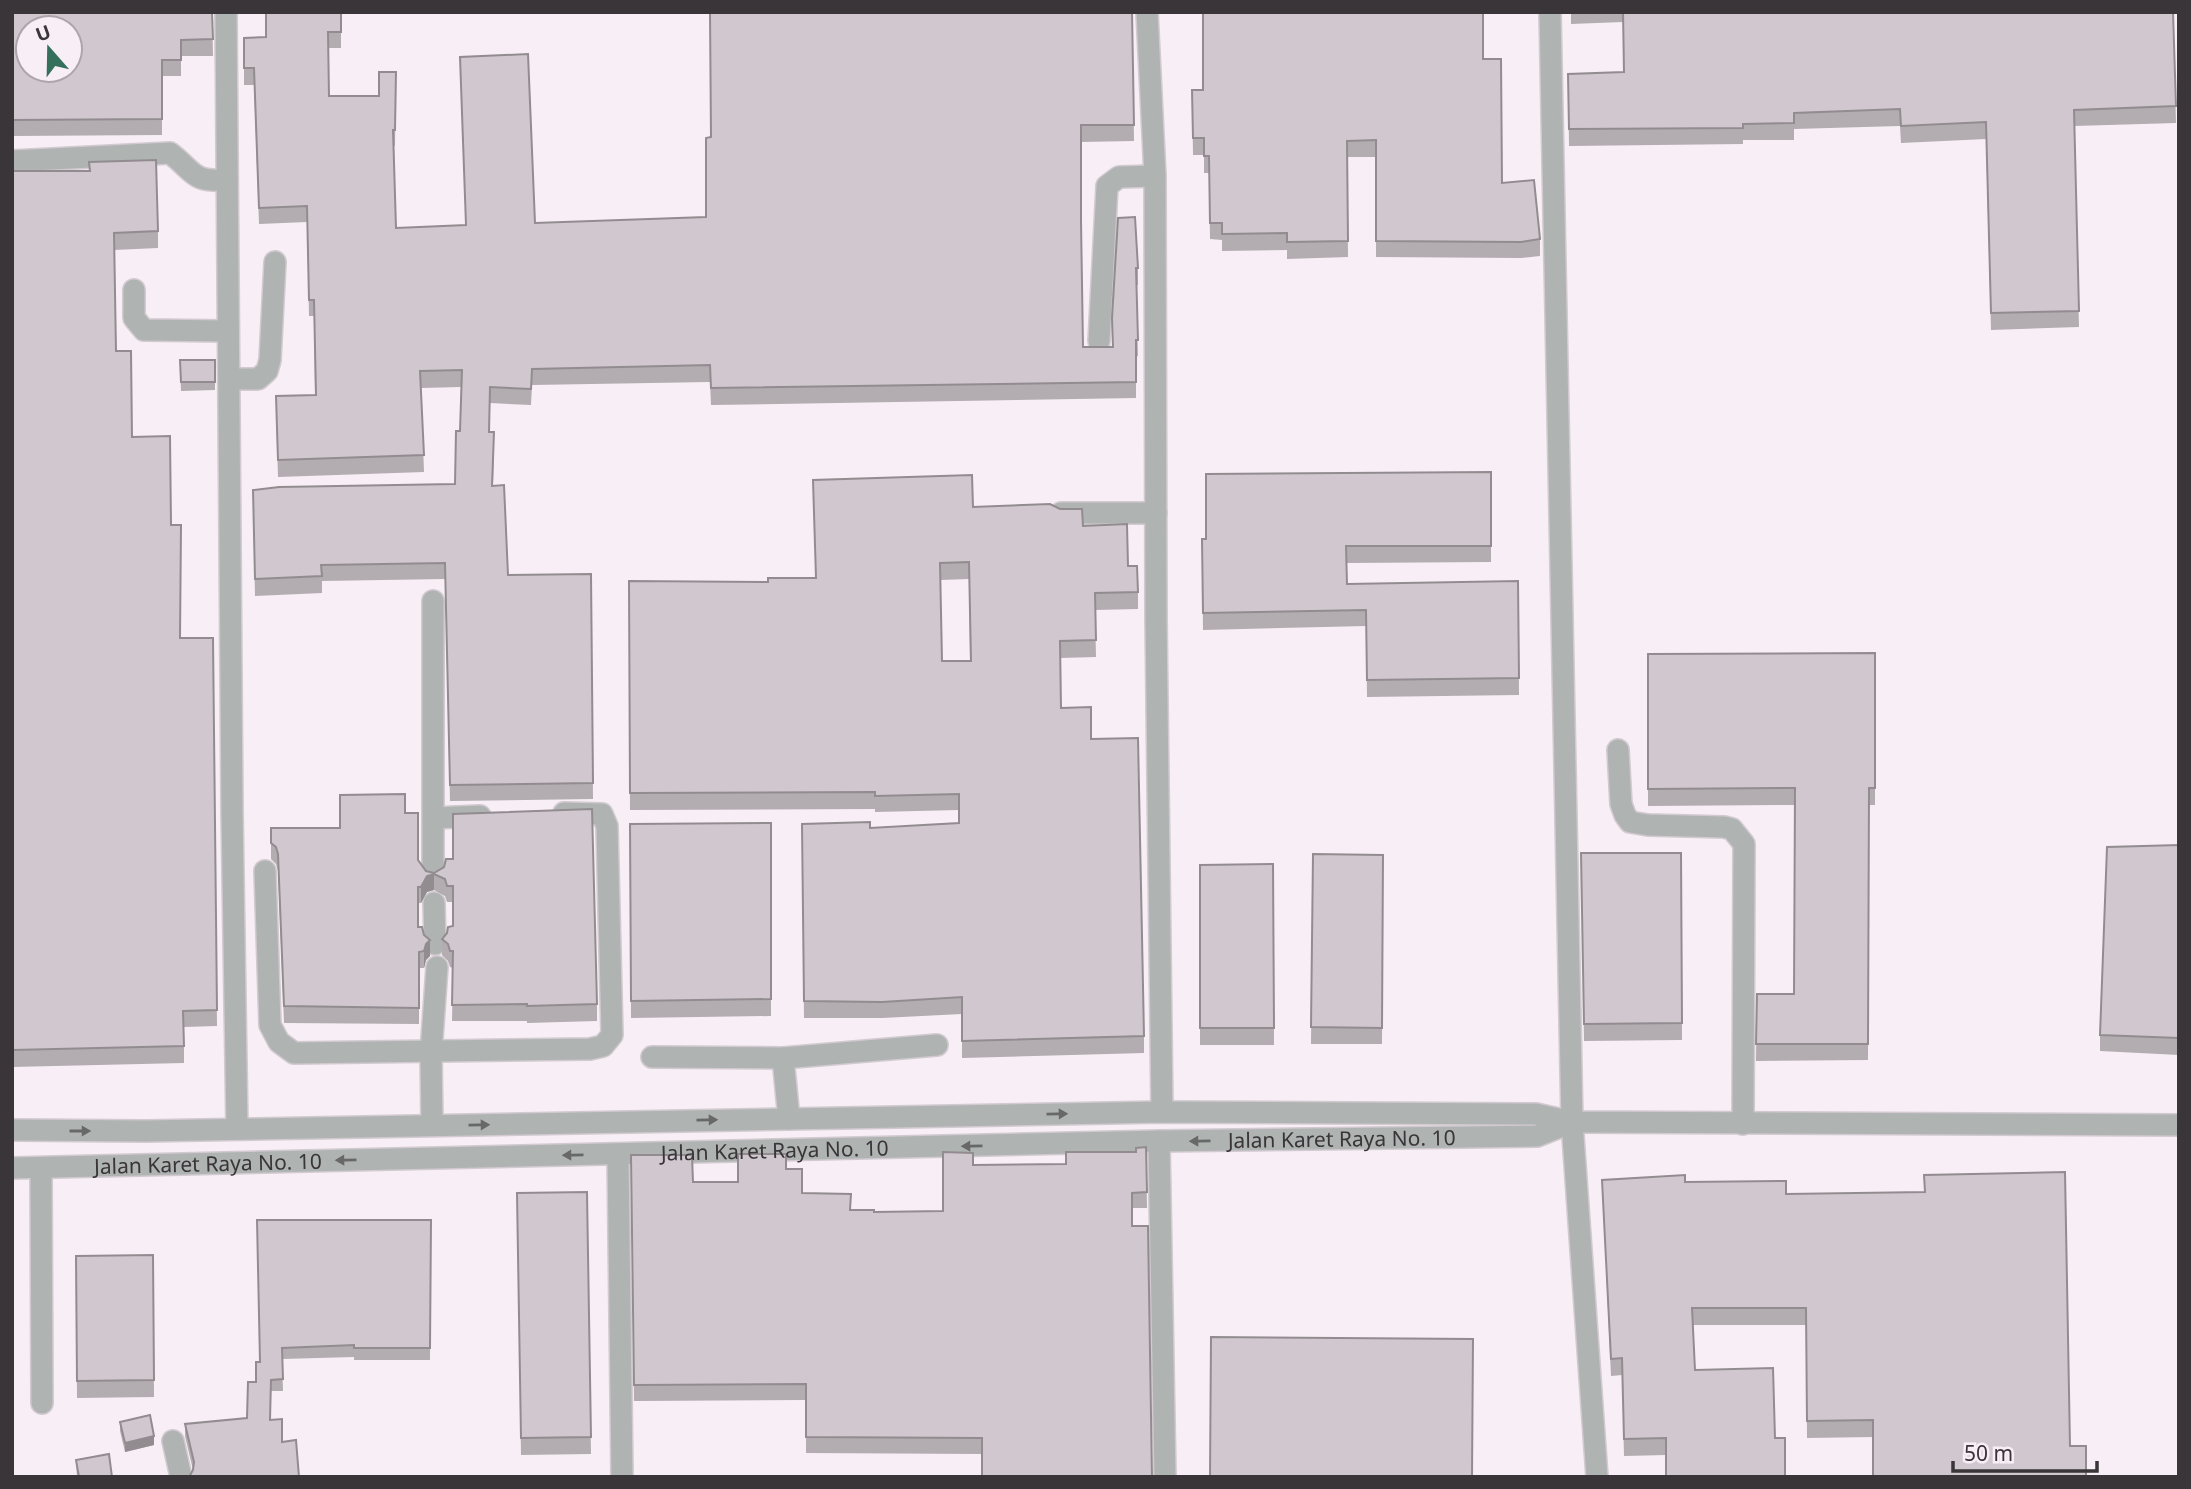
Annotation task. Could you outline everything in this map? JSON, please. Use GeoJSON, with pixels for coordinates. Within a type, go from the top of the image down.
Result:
{"type":"FeatureCollection","features":[{"type":"Feature","properties":{"kind":"street"},"geometry":{"type":"LineString","coordinates":[[226,12],[237,1129]]}},
{"type":"Feature","properties":{"kind":"street"},"geometry":{"type":"LineString","coordinates":[[1147,12],[1155,176],[1162,1112]]}},
{"type":"Feature","properties":{"kind":"street"},"geometry":{"type":"LineString","coordinates":[[1550,12],[1572,1122],[1597,1477]]}},
{"type":"Feature","properties":{"kind":"street"},"geometry":{"type":"LineString","coordinates":[[12,161],[170,153],[185,164],[195,177],[207,181],[227,180]]}},
{"type":"Feature","properties":{"kind":"street"},"geometry":{"type":"LineString","coordinates":[[1099,341],[1107,186],[1119,177],[1155,176]]}},
{"type":"Feature","properties":{"kind":"street"},"geometry":{"type":"LineString","coordinates":[[229,379],[258,379],[267,371],[270,360],[275,262]]}},
{"type":"Feature","properties":{"kind":"street"},"geometry":{"type":"LineString","coordinates":[[134,290],[134,318],[144,330],[228,331]]}},
{"type":"Feature","properties":{"kind":"street"},"geometry":{"type":"LineString","coordinates":[[1061,513],[1156,513]]}},
{"type":"Feature","properties":{"kind":"street"},"geometry":{"type":"LineString","coordinates":[[433,601],[433,876]]}},
{"type":"Feature","properties":{"kind":"street"},"geometry":{"type":"LineString","coordinates":[[1618,750],[1620,804],[1630,822],[1724,827],[1732,829],[1744,844],[1743,1124]]}},
{"type":"Feature","properties":{"kind":"street"},"geometry":{"type":"LineString","coordinates":[[265,871],[270,1025],[279,1042],[294,1053],[431,1053],[590,1049],[603,1046],[612,1035],[607,827],[601,814],[591,812],[538,814]]}},
{"type":"Feature","properties":{"kind":"street"},"geometry":{"type":"LineString","coordinates":[[433,817],[499,815]]}},
{"type":"Feature","properties":{"kind":"street"},"geometry":{"type":"LineString","coordinates":[[434,903],[435,944]]}},
{"type":"Feature","properties":{"kind":"street"},"geometry":{"type":"LineString","coordinates":[[432,1125],[431,1053],[437,967]]}},
{"type":"Feature","properties":{"kind":"street"},"geometry":{"type":"LineString","coordinates":[[652,1057],[783,1058],[937,1045]]}},
{"type":"Feature","properties":{"kind":"street"},"geometry":{"type":"LineString","coordinates":[[783,1058],[789,1119]]}},
{"type":"Feature","properties":{"kind":"street","name":"Jalan Karet Raya No. 10"},"geometry":{"type":"LineString","coordinates":[[12,1130],[237,1129],[1162,1112],[1535,1114],[1572,1122]]}},
{"type":"Feature","properties":{"kind":"street"},"geometry":{"type":"LineString","coordinates":[[1572,1122],[2179,1125]]}},
{"type":"Feature","properties":{"kind":"street","name":"Jalan Karet Raya No. 10"},"geometry":{"type":"LineString","coordinates":[[12,1168],[1159,1141],[1537,1136],[1572,1122]]}},
{"type":"Feature","properties":{"kind":"street"},"geometry":{"type":"LineString","coordinates":[[1159,1141],[1164,1477]]}},
{"type":"Feature","properties":{"kind":"street"},"geometry":{"type":"LineString","coordinates":[[618,1154],[622,1477]]}},
{"type":"Feature","properties":{"kind":"street"},"geometry":{"type":"LineString","coordinates":[[41,1168],[42,1403]]}},
{"type":"Feature","properties":{"kind":"street"},"geometry":{"type":"LineString","coordinates":[[173,1441],[181,1477]]}},
{"type":"Feature","properties":{"kind":"building"},"geometry":{"type":"Polygon","coordinates":[[[12,12],[212,12],[213,39],[181,40],[181,60],[162,60],[162,119],[12,120],[12,12]]]}},
{"type":"Feature","properties":{"kind":"building"},"geometry":{"type":"Polygon","coordinates":[[[266,12],[341,12],[341,32],[328,32],[329,96],[379,96],[379,72],[396,72],[393,130],[396,228],[466,225],[460,57],[528,54],[535,223],[706,217],[706,138],[711,137],[710,12],[1132,12],[1134,125],[1081,125],[1081,221],[1083,347],[1113,347],[1112,318],[1118,218],[1135,217],[1138,268],[1136,382],[711,388],[710,365],[532,369],[531,389],[490,387],[489,432],[494,432],[492,486],[504,485],[508,575],[591,574],[593,783],[450,785],[445,563],[321,565],[322,576],[255,579],[253,490],[279,487],[455,484],[456,431],[460,431],[462,370],[420,371],[424,455],[278,460],[276,396],[316,395],[314,300],[309,300],[307,206],[259,208],[254,68],[244,68],[244,38],[266,37],[266,12]]]}},
{"type":"Feature","properties":{"kind":"building"},"geometry":{"type":"Polygon","coordinates":[[[1203,12],[1483,12],[1483,59],[1501,59],[1502,183],[1534,180],[1540,239],[1521,242],[1376,241],[1376,140],[1347,141],[1348,241],[1287,242],[1287,233],[1222,234],[1222,223],[1210,223],[1209,156],[1204,156],[1204,138],[1193,138],[1192,90],[1203,90],[1203,12]]]}},
{"type":"Feature","properties":{"kind":"building"},"geometry":{"type":"Polygon","coordinates":[[[1623,12],[2173,12],[2176,106],[2074,110],[2079,311],[1991,313],[1986,122],[1901,126],[1900,109],[1794,113],[1794,123],[1743,124],[1743,128],[1569,129],[1568,74],[1624,72],[1623,12]]]}},
{"type":"Feature","properties":{"kind":"building"},"geometry":{"type":"Polygon","coordinates":[[[156,160],[158,231],[114,233],[116,351],[131,351],[132,437],[170,436],[171,525],[181,525],[180,638],[213,638],[217,1010],[183,1011],[184,1046],[12,1050],[12,171],[90,171],[89,162],[156,160]]]}},
{"type":"Feature","properties":{"kind":"building"},"geometry":{"type":"Polygon","coordinates":[[[180,360],[215,360],[215,382],[181,382],[180,360]]]}},
{"type":"Feature","properties":{"kind":"building"},"geometry":{"type":"Polygon","coordinates":[[[1491,472],[1491,546],[1346,546],[1347,584],[1518,581],[1519,678],[1367,680],[1366,610],[1203,613],[1202,539],[1206,539],[1206,474],[1491,472]]]}},
{"type":"Feature","properties":{"kind":"building"},"geometry":{"type":"Polygon","coordinates":[[[972,475],[973,507],[1050,504],[1060,509],[1082,509],[1083,526],[1127,524],[1128,566],[1137,566],[1138,592],[1095,593],[1096,640],[1060,641],[1061,708],[1091,707],[1091,739],[1138,738],[1144,1036],[962,1041],[962,997],[882,1002],[804,1001],[802,824],[870,822],[870,828],[959,823],[959,794],[875,796],[875,792],[630,793],[629,581],[768,582],[768,578],[816,578],[813,480],[972,475]],[[969,562],[940,563],[942,661],[971,661],[969,562]]]}},
{"type":"Feature","properties":{"kind":"building"},"geometry":{"type":"Polygon","coordinates":[[[1875,653],[1875,788],[1869,788],[1868,1044],[1756,1044],[1757,994],[1794,994],[1795,788],[1648,789],[1648,654],[1875,653]]]}},
{"type":"Feature","properties":{"kind":"building"},"geometry":{"type":"Polygon","coordinates":[[[405,794],[405,813],[418,813],[418,860],[426,871],[434,873],[444,867],[446,859],[453,859],[453,814],[592,809],[597,1004],[452,1005],[453,951],[450,951],[448,944],[442,939],[448,927],[453,926],[453,886],[447,886],[445,879],[434,874],[427,876],[421,887],[418,887],[418,927],[422,927],[424,935],[430,940],[424,951],[419,952],[419,1008],[284,1006],[278,854],[271,843],[271,828],[340,828],[340,795],[405,794]]]}},
{"type":"Feature","properties":{"kind":"building"},"geometry":{"type":"Polygon","coordinates":[[[771,823],[771,999],[631,1001],[630,824],[771,823]]]}},
{"type":"Feature","properties":{"kind":"building"},"geometry":{"type":"Polygon","coordinates":[[[2179,845],[2179,1038],[2100,1035],[2107,847],[2179,845]]]}},
{"type":"Feature","properties":{"kind":"building"},"geometry":{"type":"Polygon","coordinates":[[[1581,853],[1681,853],[1682,1023],[1584,1024],[1581,853]]]}},
{"type":"Feature","properties":{"kind":"building"},"geometry":{"type":"Polygon","coordinates":[[[1313,854],[1383,855],[1382,1028],[1311,1027],[1313,854]]]}},
{"type":"Feature","properties":{"kind":"building"},"geometry":{"type":"Polygon","coordinates":[[[1273,864],[1274,1028],[1200,1028],[1200,865],[1273,864]]]}},
{"type":"Feature","properties":{"kind":"building"},"geometry":{"type":"Polygon","coordinates":[[[1146,1147],[1147,1192],[1132,1193],[1132,1226],[1148,1226],[1152,1477],[982,1477],[982,1438],[806,1437],[806,1384],[634,1385],[631,1155],[692,1155],[693,1182],[738,1182],[738,1154],[786,1154],[786,1169],[802,1169],[802,1193],[851,1194],[850,1210],[943,1211],[943,1152],[973,1153],[973,1165],[1066,1164],[1066,1152],[1136,1152],[1136,1148],[1146,1147]]]}},
{"type":"Feature","properties":{"kind":"building"},"geometry":{"type":"Polygon","coordinates":[[[2065,1172],[2070,1446],[2086,1446],[2086,1477],[1873,1477],[1873,1420],[1807,1421],[1806,1308],[1692,1308],[1695,1370],[1773,1368],[1775,1438],[1785,1438],[1785,1477],[1666,1477],[1666,1438],[1624,1439],[1622,1358],[1611,1359],[1602,1180],[1685,1175],[1685,1182],[1786,1181],[1786,1194],[1925,1192],[1924,1175],[2065,1172]]]}},
{"type":"Feature","properties":{"kind":"building"},"geometry":{"type":"Polygon","coordinates":[[[587,1192],[591,1437],[521,1438],[517,1193],[587,1192]]]}},
{"type":"Feature","properties":{"kind":"building"},"geometry":{"type":"Polygon","coordinates":[[[257,1220],[431,1220],[430,1348],[354,1348],[354,1345],[282,1348],[283,1379],[271,1380],[270,1420],[282,1419],[282,1442],[296,1440],[299,1477],[189,1477],[194,1462],[185,1424],[247,1418],[248,1382],[256,1382],[256,1362],[260,1362],[257,1220]]]}},
{"type":"Feature","properties":{"kind":"building"},"geometry":{"type":"Polygon","coordinates":[[[153,1255],[154,1380],[77,1381],[76,1256],[153,1255]]]}},
{"type":"Feature","properties":{"kind":"building"},"geometry":{"type":"Polygon","coordinates":[[[1211,1337],[1473,1339],[1472,1477],[1210,1477],[1211,1337]]]}},
{"type":"Feature","properties":{"kind":"building"},"geometry":{"type":"Polygon","coordinates":[[[150,1415],[154,1436],[125,1443],[120,1422],[150,1415]]]}},
{"type":"Feature","properties":{"kind":"building"},"geometry":{"type":"Polygon","coordinates":[[[109,1454],[112,1477],[79,1477],[76,1460],[109,1454]]]}}]}
